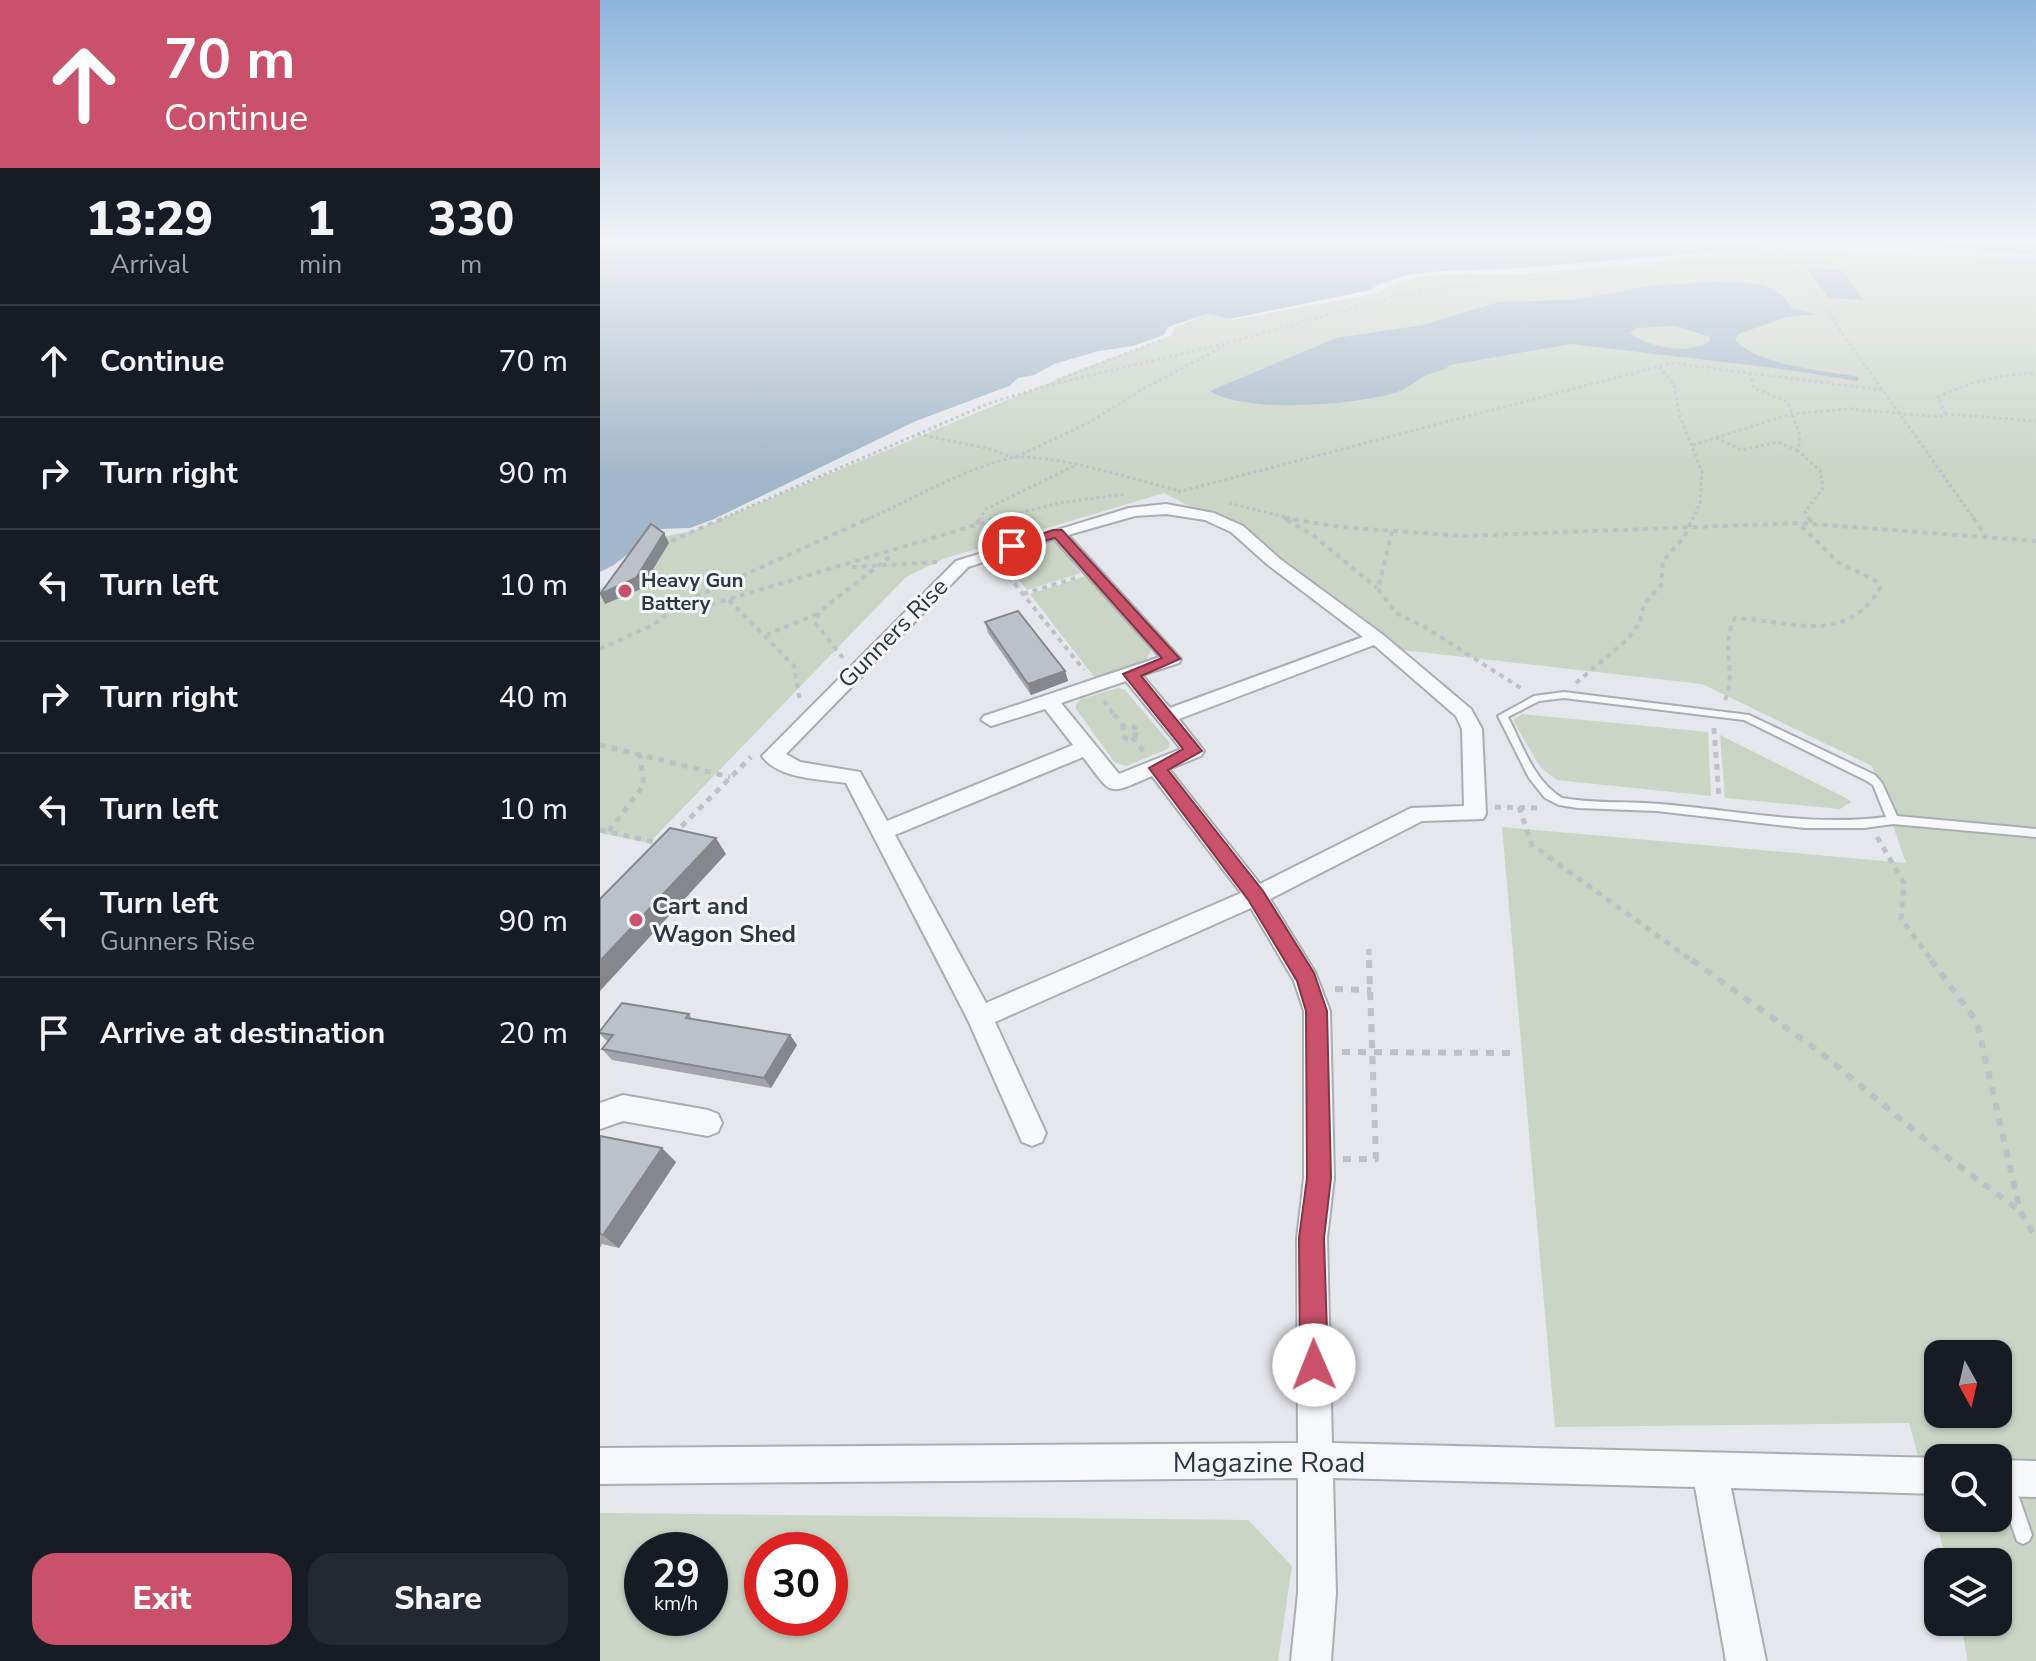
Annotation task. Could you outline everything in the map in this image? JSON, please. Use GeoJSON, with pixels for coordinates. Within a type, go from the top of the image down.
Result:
{"type":"FeatureCollection","features":[{"type":"Feature","properties":{"kind":"street","name":"Gunners Rise"},"geometry":{"type":"LineString","coordinates":[[883,831],[853,777],[795,768],[772,756],[962,564],[1113,516],[1149,509],[1181,510],[1209,516],[1237,529],[1274,562],[1376,638],[1464,713],[1472,729],[1474,807]]}},
{"type":"Feature","properties":{"kind":"street"},"geometry":{"type":"LineString","coordinates":[[991,720],[1172,659],[1057,533]]}},
{"type":"Feature","properties":{"kind":"street"},"geometry":{"type":"LineString","coordinates":[[1168,716],[1376,638]]}},
{"type":"Feature","properties":{"kind":"street"},"geometry":{"type":"LineString","coordinates":[[1050,702],[1115,784],[1194,751],[1131,674]]}},
{"type":"Feature","properties":{"kind":"street"},"geometry":{"type":"LineString","coordinates":[[1032,1133],[980,1017],[883,831],[1088,747]]}},
{"type":"Feature","properties":{"kind":"street"},"geometry":{"type":"LineString","coordinates":[[1157,768],[1256,896],[1306,979],[1314,1001],[1319,1158],[1312,1238],[1317,1593],[1311,1661]]}},
{"type":"Feature","properties":{"kind":"street"},"geometry":{"type":"LineString","coordinates":[[980,1017],[1256,896],[1419,813],[1475,814],[1474,807]]}},
{"type":"Feature","properties":{"kind":"street"},"geometry":{"type":"LineString","coordinates":[[600,1116],[623,1108],[708,1123]]}},
{"type":"Feature","properties":{"kind":"street","name":"Magazine Road"},"geometry":{"type":"LineString","coordinates":[[600,1466],[1316,1460],[1924,1476]]}},
{"type":"Feature","properties":{"kind":"street"},"geometry":{"type":"LineString","coordinates":[[1710,1471],[1746,1661]]}},
{"type":"Feature","properties":{"kind":"lane"},"geometry":{"type":"LineString","coordinates":[[1893,820],[1877,783],[1871,778],[1746,717],[1564,695],[1537,698],[1503,716],[1538,783],[1560,801],[1824,824],[1871,824],[1893,820],[2036,833]]}},
{"type":"Feature","properties":{"kind":"lane"},"geometry":{"type":"LineString","coordinates":[[2013,1478],[2023,1535]]}},
{"type":"Feature","properties":{"kind":"path"},"geometry":{"type":"LineString","coordinates":[[1022,393],[1315,319]]}},
{"type":"Feature","properties":{"kind":"path"},"geometry":{"type":"LineString","coordinates":[[1835,319],[1986,537]]}},
{"type":"Feature","properties":{"kind":"path"},"geometry":{"type":"LineString","coordinates":[[650,551],[990,403],[1164,339]]}},
{"type":"Feature","properties":{"kind":"path"},"geometry":{"type":"LineString","coordinates":[[600,649],[653,625],[682,603],[1088,423],[1228,343]]}},
{"type":"Feature","properties":{"kind":"path"},"geometry":{"type":"LineString","coordinates":[[1564,695],[1592,667],[1628,639],[1640,622],[1644,604],[1661,585],[1663,561],[1691,526],[1700,503],[1702,472],[1679,414],[1674,384],[1659,367]]}},
{"type":"Feature","properties":{"kind":"path"},"geometry":{"type":"LineString","coordinates":[[1750,373],[1754,388],[1788,402],[1800,436],[1798,451]]}},
{"type":"Feature","properties":{"kind":"path"},"geometry":{"type":"LineString","coordinates":[[1945,414],[1938,397],[1957,387],[2003,374],[2036,373]]}},
{"type":"Feature","properties":{"kind":"path"},"geometry":{"type":"LineString","coordinates":[[1693,445],[1791,414],[1849,409],[2036,421]]}},
{"type":"Feature","properties":{"kind":"path"},"geometry":{"type":"LineString","coordinates":[[917,434],[977,446],[1014,458],[1043,458],[1077,465],[1195,495]]}},
{"type":"Feature","properties":{"kind":"path"},"geometry":{"type":"LineString","coordinates":[[1716,438],[1742,450],[1778,442],[1798,451],[1820,470],[1823,488],[1805,512],[1812,524]]}},
{"type":"Feature","properties":{"kind":"path"},"geometry":{"type":"LineString","coordinates":[[976,524],[986,509],[1077,465]]}},
{"type":"Feature","properties":{"kind":"path"},"geometry":{"type":"LineString","coordinates":[[1150,492],[1180,491]]}},
{"type":"Feature","properties":{"kind":"path"},"geometry":{"type":"LineString","coordinates":[[671,612],[729,600],[896,552],[976,524],[1059,503],[1135,492]]}},
{"type":"Feature","properties":{"kind":"path"},"geometry":{"type":"LineString","coordinates":[[1224,502],[1283,518],[1464,536],[1799,523],[2036,541]]}},
{"type":"Feature","properties":{"kind":"path"},"geometry":{"type":"LineString","coordinates":[[1283,518],[1314,536],[1378,589],[1396,613],[1423,626],[1537,698]]}},
{"type":"Feature","properties":{"kind":"path"},"geometry":{"type":"LineString","coordinates":[[1720,813],[1713,734],[1717,712],[1730,692],[1732,681],[1729,625],[1735,618],[1794,625],[1837,625],[1851,621],[1875,602],[1880,588],[1875,580],[1839,563],[1799,523]]}},
{"type":"Feature","properties":{"kind":"path"},"geometry":{"type":"LineString","coordinates":[[1378,589],[1392,531]]}},
{"type":"Feature","properties":{"kind":"path"},"geometry":{"type":"LineString","coordinates":[[766,635],[818,613],[896,552]]}},
{"type":"Feature","properties":{"kind":"path"},"geometry":{"type":"LineString","coordinates":[[990,553],[1124,727]]}},
{"type":"Feature","properties":{"kind":"path"},"geometry":{"type":"LineString","coordinates":[[841,567],[951,562]]}},
{"type":"Feature","properties":{"kind":"path"},"geometry":{"type":"LineString","coordinates":[[1023,594],[1093,572]]}},
{"type":"Feature","properties":{"kind":"path"},"geometry":{"type":"LineString","coordinates":[[729,600],[794,666],[800,707]]}},
{"type":"Feature","properties":{"kind":"path"},"geometry":{"type":"LineString","coordinates":[[818,613],[816,624],[824,632],[834,652],[844,659]]}},
{"type":"Feature","properties":{"kind":"path"},"geometry":{"type":"LineString","coordinates":[[600,745],[731,777]]}},
{"type":"Feature","properties":{"kind":"path"},"geometry":{"type":"LineString","coordinates":[[609,832],[644,785],[640,755]]}},
{"type":"Feature","properties":{"kind":"path"},"geometry":{"type":"LineString","coordinates":[[1474,807],[1547,808],[1560,801]]}},
{"type":"Feature","properties":{"kind":"path"},"geometry":{"type":"LineString","coordinates":[[1519,807],[1532,845],[1820,1052],[1939,1151],[2020,1211]]}},
{"type":"Feature","properties":{"kind":"path"},"geometry":{"type":"LineString","coordinates":[[1871,824],[1885,856],[1904,883],[1901,919],[1977,1022],[2020,1211],[2036,1238]]}},
{"type":"Feature","properties":{"kind":"path"},"geometry":{"type":"LineString","coordinates":[[600,830],[664,844]]}},
{"type":"Feature","properties":{"kind":"path"},"geometry":{"type":"LineString","coordinates":[[1319,1158],[1376,1159],[1369,949]]}},
{"type":"Feature","properties":{"kind":"path"},"geometry":{"type":"LineString","coordinates":[[1314,1001],[1326,988],[1371,990]]}},
{"type":"Feature","properties":{"kind":"path"},"geometry":{"type":"LineString","coordinates":[[1317,1052],[1511,1053]]}},
{"type":"Feature","properties":{"kind":"green space"},"geometry":{"type":"Polygon","coordinates":[[[1196,319],[2036,319],[2036,1661],[1968,1661],[1963,1636],[2012,1636],[2012,1548],[1943,1548],[1939,1532],[2012,1532],[2012,1444],[1924,1444],[1924,1478],[1909,1423],[1555,1427],[1502,827],[1906,863],[1872,766],[1702,684],[1393,649],[1253,539],[1164,493],[943,559],[906,577],[649,843],[600,833],[600,589],[621,579],[626,556],[649,543],[690,532],[1077,371],[1171,336],[1175,327],[1196,319]]]}},
{"type":"Feature","properties":{"kind":"green space"},"geometry":{"type":"Polygon","coordinates":[[[1053,539],[1081,573],[1027,590],[998,554],[1053,539]]]}},
{"type":"Feature","properties":{"kind":"green space"},"geometry":{"type":"Polygon","coordinates":[[[1086,576],[1152,649],[1146,660],[1095,678],[1030,594],[1086,576]]]}},
{"type":"Feature","properties":{"kind":"green space"},"geometry":{"type":"Polygon","coordinates":[[[1118,688],[1125,690],[1170,743],[1168,749],[1126,766],[1115,763],[1076,709],[1076,704],[1081,699],[1118,688]]]}},
{"type":"Feature","properties":{"kind":"green space"},"geometry":{"type":"Polygon","coordinates":[[[1522,714],[1708,732],[1711,796],[1557,780],[1540,767],[1513,720],[1522,714]]]}},
{"type":"Feature","properties":{"kind":"green space"},"geometry":{"type":"Polygon","coordinates":[[[1720,735],[1851,802],[1840,809],[1725,798],[1720,735]]]}},
{"type":"Feature","properties":{"kind":"green space"},"geometry":{"type":"Polygon","coordinates":[[[600,1513],[1248,1520],[1292,1566],[1278,1661],[600,1661],[600,1513]]]}},
{"type":"Feature","properties":{"kind":"water"},"geometry":{"type":"Polygon","coordinates":[[[600,319],[1193,319],[1168,327],[1164,335],[1133,346],[1099,351],[1018,378],[1009,386],[916,421],[714,519],[690,528],[659,529],[614,565],[600,572],[600,319]]]}},
{"type":"Feature","properties":{"kind":"water"},"geometry":{"type":"Polygon","coordinates":[[[1444,319],[1783,319],[1738,334],[1735,340],[1745,349],[1775,361],[1859,377],[1857,381],[1571,344],[1450,365],[1397,392],[1356,401],[1274,405],[1248,403],[1210,391],[1336,338],[1423,325],[1444,319]],[[1675,326],[1637,328],[1630,333],[1648,343],[1669,348],[1691,348],[1710,341],[1710,337],[1675,326]]]}},
{"type":"Feature","properties":{"kind":"building"},"geometry":{"type":"Polygon","coordinates":[[[651,524],[664,533],[636,578],[600,594],[651,524]]]}},
{"type":"Feature","properties":{"kind":"building"},"geometry":{"type":"Polygon","coordinates":[[[1018,611],[1065,671],[1028,684],[985,622],[1018,611]]]}},
{"type":"Feature","properties":{"kind":"building"},"geometry":{"type":"Polygon","coordinates":[[[670,828],[716,838],[600,961],[600,899],[670,828]]]}},
{"type":"Feature","properties":{"kind":"building"},"geometry":{"type":"Polygon","coordinates":[[[622,1003],[689,1014],[686,1018],[790,1035],[764,1078],[602,1049],[613,1035],[600,1031],[622,1003]]]}},
{"type":"Feature","properties":{"kind":"building"},"geometry":{"type":"Polygon","coordinates":[[[600,1136],[662,1148],[603,1235],[600,1234],[600,1136]]]}},
{"type":"Feature","properties":{"kind":"place","name":"Heavy Gun Battery"},"geometry":{"type":"Point","coordinates":[625,591]}},
{"type":"Feature","properties":{"kind":"place","name":"Cart and Wagon Shed"},"geometry":{"type":"Point","coordinates":[636,920]}},
{"type":"Feature","properties":{"kind":"route"},"geometry":{"type":"LineString","coordinates":[[1012,546],[1057,533],[1172,659],[1131,674],[1194,751],[1157,768],[1256,896],[1306,979],[1317,1011],[1319,1178],[1312,1238],[1314,1365]]}}]}
